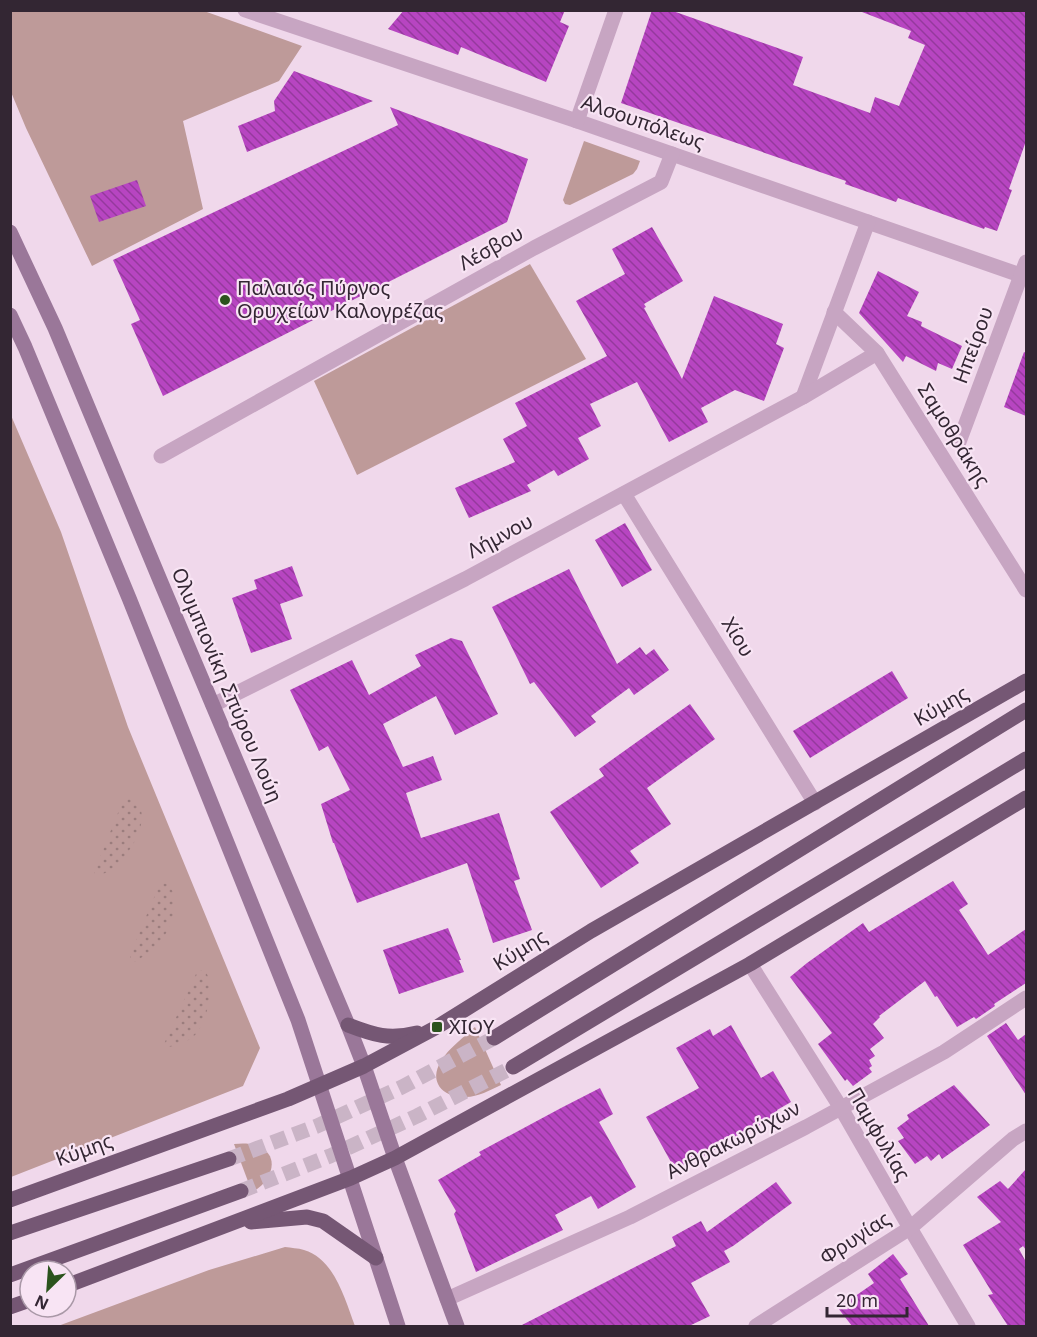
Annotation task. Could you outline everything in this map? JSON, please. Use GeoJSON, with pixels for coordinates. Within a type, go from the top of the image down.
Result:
{"type":"FeatureCollection","features":[{"type":"Feature","properties":{"kind":"main road","name":"Ολυμπιονίκη Σπύρου Λούη"},"geometry":{"type":"LineString","coordinates":[[10,232],[55,328],[348,1025],[457,1326]]}},
{"type":"Feature","properties":{"kind":"main road"},"geometry":{"type":"LineString","coordinates":[[10,315],[138,620],[298,1020],[399,1326]]}},
{"type":"Feature","properties":{"kind":"main road","name":"Κύμης"},"geometry":{"type":"LineString","coordinates":[[10,1200],[288,1099],[364,1066],[437,1027],[591,931],[1026,681]]}},
{"type":"Feature","properties":{"kind":"main road"},"geometry":{"type":"LineString","coordinates":[[494,1038],[1026,710]]}},
{"type":"Feature","properties":{"kind":"main road"},"geometry":{"type":"LineString","coordinates":[[513,1067],[1026,759]]}},
{"type":"Feature","properties":{"kind":"main road"},"geometry":{"type":"LineString","coordinates":[[78,1281],[351,1179],[395,1158],[750,964],[1026,798]]}},
{"type":"Feature","properties":{"kind":"main road"},"geometry":{"type":"LineString","coordinates":[[348,1025],[382,1036],[402,1036],[437,1027]]}},
{"type":"Feature","properties":{"kind":"main road"},"geometry":{"type":"LineString","coordinates":[[10,1233],[229,1159]]}},
{"type":"Feature","properties":{"kind":"main road"},"geometry":{"type":"LineString","coordinates":[[10,1275],[241,1191]]}},
{"type":"Feature","properties":{"kind":"main road"},"geometry":{"type":"LineString","coordinates":[[230,1224],[307,1217],[322,1221],[376,1258]]}},
{"type":"Feature","properties":{"kind":"street","name":"Αλσουπόλεως"},"geometry":{"type":"LineString","coordinates":[[245,10],[577,121],[868,222],[1025,272]]}},
{"type":"Feature","properties":{"kind":"street"},"geometry":{"type":"LineString","coordinates":[[577,121],[616,10]]}},
{"type":"Feature","properties":{"kind":"street","name":"Λέσβου"},"geometry":{"type":"LineString","coordinates":[[161,456],[534,248],[661,182],[672,154]]}},
{"type":"Feature","properties":{"kind":"street"},"geometry":{"type":"LineString","coordinates":[[803,397],[868,222]]}},
{"type":"Feature","properties":{"kind":"street","name":"Ηπείρου"},"geometry":{"type":"LineString","coordinates":[[959,442],[1025,272]]}},
{"type":"Feature","properties":{"kind":"street","name":"Σαμοθράκης"},"geometry":{"type":"LineString","coordinates":[[834,312],[877,353],[1026,590]]}},
{"type":"Feature","properties":{"kind":"street","name":"Λήμνου"},"geometry":{"type":"LineString","coordinates":[[213,705],[465,579],[803,397],[877,353]]}},
{"type":"Feature","properties":{"kind":"street","name":"Χίου"},"geometry":{"type":"LineString","coordinates":[[624,494],[815,803]]}},
{"type":"Feature","properties":{"kind":"street","name":"Παμφυλίας"},"geometry":{"type":"LineString","coordinates":[[750,964],[841,1108],[968,1326]]}},
{"type":"Feature","properties":{"kind":"street","name":"Ανθρακωρύχων"},"geometry":{"type":"LineString","coordinates":[[447,1299],[630,1217],[841,1108],[944,1052],[1026,998]]}},
{"type":"Feature","properties":{"kind":"street","name":"Φρυγίας"},"geometry":{"type":"LineString","coordinates":[[756,1326],[910,1228],[1013,1138],[1026,1131]]}},
{"type":"Feature","properties":{"kind":"shaded area"},"geometry":{"type":"Polygon","coordinates":[[[10,11],[204,11],[302,46],[279,81],[183,121],[203,209],[92,266],[11,92],[10,11]]]}},
{"type":"Feature","properties":{"kind":"shaded area"},"geometry":{"type":"Polygon","coordinates":[[[584,141],[640,161],[633,174],[570,205],[565,204],[563,200],[584,141]]]}},
{"type":"Feature","properties":{"kind":"shaded area"},"geometry":{"type":"Polygon","coordinates":[[[530,264],[586,359],[357,475],[314,381],[530,264]]]}},
{"type":"Feature","properties":{"kind":"shaded area"},"geometry":{"type":"Polygon","coordinates":[[[10,413],[61,532],[128,727],[260,1048],[243,1086],[11,1177],[10,413]]]}},
{"type":"Feature","properties":{"kind":"shaded area"},"geometry":{"type":"Polygon","coordinates":[[[130,797],[139,805],[142,816],[135,841],[117,865],[96,876],[94,872],[124,798],[130,797]]]}},
{"type":"Feature","properties":{"kind":"shaded area"},"geometry":{"type":"Polygon","coordinates":[[[162,883],[168,884],[173,892],[175,909],[168,930],[158,946],[135,962],[130,960],[130,955],[162,883]]]}},
{"type":"Feature","properties":{"kind":"shaded area"},"geometry":{"type":"Polygon","coordinates":[[[201,970],[206,972],[209,979],[210,995],[200,1028],[193,1037],[166,1048],[164,1044],[196,974],[201,970]]]}},
{"type":"Feature","properties":{"kind":"shaded area"},"geometry":{"type":"Polygon","coordinates":[[[475,1027],[501,1085],[475,1096],[451,1095],[445,1092],[437,1082],[437,1069],[448,1052],[475,1027]]]}},
{"type":"Feature","properties":{"kind":"shaded area"},"geometry":{"type":"Polygon","coordinates":[[[234,1144],[258,1146],[270,1156],[272,1163],[269,1176],[259,1188],[252,1192],[234,1144]]]}},
{"type":"Feature","properties":{"kind":"shaded area"},"geometry":{"type":"Polygon","coordinates":[[[285,1247],[304,1250],[324,1262],[331,1271],[343,1293],[355,1326],[58,1326],[78,1319],[209,1270],[285,1247]]]}},
{"type":"Feature","properties":{"kind":"building"},"geometry":{"type":"Polygon","coordinates":[[[404,10],[565,10],[560,22],[569,26],[546,82],[461,47],[458,55],[388,29],[404,10]]]}},
{"type":"Feature","properties":{"kind":"building"},"geometry":{"type":"Polygon","coordinates":[[[652,10],[670,10],[803,57],[793,85],[870,113],[875,97],[899,106],[925,45],[908,38],[911,31],[862,12],[862,10],[1026,10],[1026,141],[997,231],[985,227],[984,229],[898,198],[896,202],[845,184],[846,181],[621,103],[652,10]]]}},
{"type":"Feature","properties":{"kind":"building"},"geometry":{"type":"Polygon","coordinates":[[[294,71],[373,101],[247,152],[238,126],[275,111],[274,101],[294,71]]]}},
{"type":"Feature","properties":{"kind":"building"},"geometry":{"type":"Polygon","coordinates":[[[390,107],[528,159],[507,222],[163,396],[131,324],[140,320],[113,260],[398,125],[390,107]]]}},
{"type":"Feature","properties":{"kind":"building"},"geometry":{"type":"Polygon","coordinates":[[[137,180],[146,206],[99,222],[90,196],[137,180]]]}},
{"type":"Feature","properties":{"kind":"building"},"geometry":{"type":"Polygon","coordinates":[[[652,227],[683,281],[644,304],[646,307],[644,308],[682,379],[714,296],[783,324],[776,344],[784,348],[764,401],[735,390],[701,408],[708,422],[669,442],[637,382],[590,404],[601,426],[578,438],[589,459],[558,476],[554,470],[527,485],[531,491],[469,518],[455,488],[515,462],[503,439],[527,426],[515,403],[607,356],[576,301],[625,274],[612,249],[652,227]]]}},
{"type":"Feature","properties":{"kind":"building"},"geometry":{"type":"Polygon","coordinates":[[[878,271],[919,292],[907,316],[922,322],[921,326],[962,346],[952,369],[938,363],[936,371],[906,356],[903,362],[859,313],[878,271]]]}},
{"type":"Feature","properties":{"kind":"building"},"geometry":{"type":"Polygon","coordinates":[[[1024,352],[1026,353],[1026,416],[1004,407],[1024,352]]]}},
{"type":"Feature","properties":{"kind":"building"},"geometry":{"type":"Polygon","coordinates":[[[625,523],[652,570],[622,587],[595,540],[625,523]]]}},
{"type":"Feature","properties":{"kind":"building"},"geometry":{"type":"Polygon","coordinates":[[[292,566],[303,596],[280,604],[292,639],[251,653],[232,598],[257,589],[254,580],[292,566]]]}},
{"type":"Feature","properties":{"kind":"building"},"geometry":{"type":"Polygon","coordinates":[[[569,569],[617,664],[640,647],[646,655],[654,649],[669,670],[634,695],[629,688],[591,716],[596,722],[575,737],[534,682],[530,684],[492,607],[569,569]]]}},
{"type":"Feature","properties":{"kind":"building"},"geometry":{"type":"Polygon","coordinates":[[[451,638],[462,641],[498,714],[455,735],[436,696],[383,724],[403,767],[433,756],[442,780],[406,793],[421,838],[499,813],[520,879],[514,881],[532,930],[493,943],[467,863],[357,903],[333,843],[321,804],[350,790],[328,746],[319,751],[290,690],[352,660],[369,695],[421,666],[415,655],[451,638]]]}},
{"type":"Feature","properties":{"kind":"building"},"geometry":{"type":"Polygon","coordinates":[[[892,671],[908,698],[810,758],[793,731],[892,671]]]}},
{"type":"Feature","properties":{"kind":"building"},"geometry":{"type":"Polygon","coordinates":[[[690,704],[715,739],[647,788],[671,824],[630,851],[639,863],[601,888],[550,812],[604,776],[599,769],[690,704]]]}},
{"type":"Feature","properties":{"kind":"building"},"geometry":{"type":"Polygon","coordinates":[[[953,881],[968,904],[959,910],[988,955],[1026,929],[1026,983],[976,1019],[974,1017],[957,1027],[925,981],[879,1016],[873,1024],[884,1038],[870,1049],[875,1056],[869,1060],[872,1066],[869,1068],[872,1072],[853,1086],[847,1079],[845,1081],[818,1044],[832,1033],[790,977],[863,923],[869,932],[953,881]]]}},
{"type":"Feature","properties":{"kind":"building"},"geometry":{"type":"Polygon","coordinates":[[[448,928],[464,972],[399,994],[383,950],[448,928]]]}},
{"type":"Feature","properties":{"kind":"building"},"geometry":{"type":"Polygon","coordinates":[[[1006,1023],[1018,1040],[1026,1034],[1026,1095],[987,1036],[1006,1023]]]}},
{"type":"Feature","properties":{"kind":"building"},"geometry":{"type":"Polygon","coordinates":[[[731,1025],[761,1078],[773,1071],[791,1102],[777,1110],[779,1114],[741,1137],[676,1171],[646,1117],[699,1088],[676,1048],[710,1029],[713,1036],[731,1025]]]}},
{"type":"Feature","properties":{"kind":"building"},"geometry":{"type":"Polygon","coordinates":[[[954,1085],[990,1125],[942,1159],[939,1154],[931,1161],[927,1156],[915,1164],[898,1141],[904,1138],[897,1128],[909,1119],[907,1115],[954,1085]]]}},
{"type":"Feature","properties":{"kind":"building"},"geometry":{"type":"Polygon","coordinates":[[[600,1088],[613,1114],[599,1122],[636,1187],[598,1209],[591,1196],[555,1215],[563,1230],[476,1272],[454,1214],[456,1211],[438,1180],[481,1155],[479,1152],[600,1088]]]}},
{"type":"Feature","properties":{"kind":"building"},"geometry":{"type":"Polygon","coordinates":[[[1026,1169],[1026,1250],[1023,1246],[1019,1249],[1026,1262],[1026,1326],[1008,1326],[988,1295],[993,1294],[963,1245],[1001,1222],[977,1197],[1000,1181],[1008,1189],[1026,1169]]]}},
{"type":"Feature","properties":{"kind":"building"},"geometry":{"type":"Polygon","coordinates":[[[776,1182],[792,1203],[724,1251],[730,1262],[691,1283],[710,1316],[689,1326],[520,1326],[676,1246],[672,1237],[701,1221],[707,1232],[776,1182]]]}},
{"type":"Feature","properties":{"kind":"building"},"geometry":{"type":"Polygon","coordinates":[[[893,1254],[908,1274],[900,1279],[929,1326],[852,1326],[838,1308],[874,1283],[868,1274],[893,1254]]]}},
{"type":"Feature","properties":{"kind":"tunnel"},"geometry":{"type":"LineString","coordinates":[[229,1159],[317,1126],[402,1087],[494,1038]]}},
{"type":"Feature","properties":{"kind":"tunnel"},"geometry":{"type":"LineString","coordinates":[[241,1191],[330,1156],[417,1116],[513,1067]]}},
{"type":"Feature","properties":{"kind":"place","name":"Παλαιός Πύργος Ορυχείων Καλογρέζας"},"geometry":{"type":"Point","coordinates":[225,300]}},
{"type":"Feature","properties":{"kind":"place","name":"ΧΙΟΥ"},"geometry":{"type":"Point","coordinates":[437,1027]}}]}
